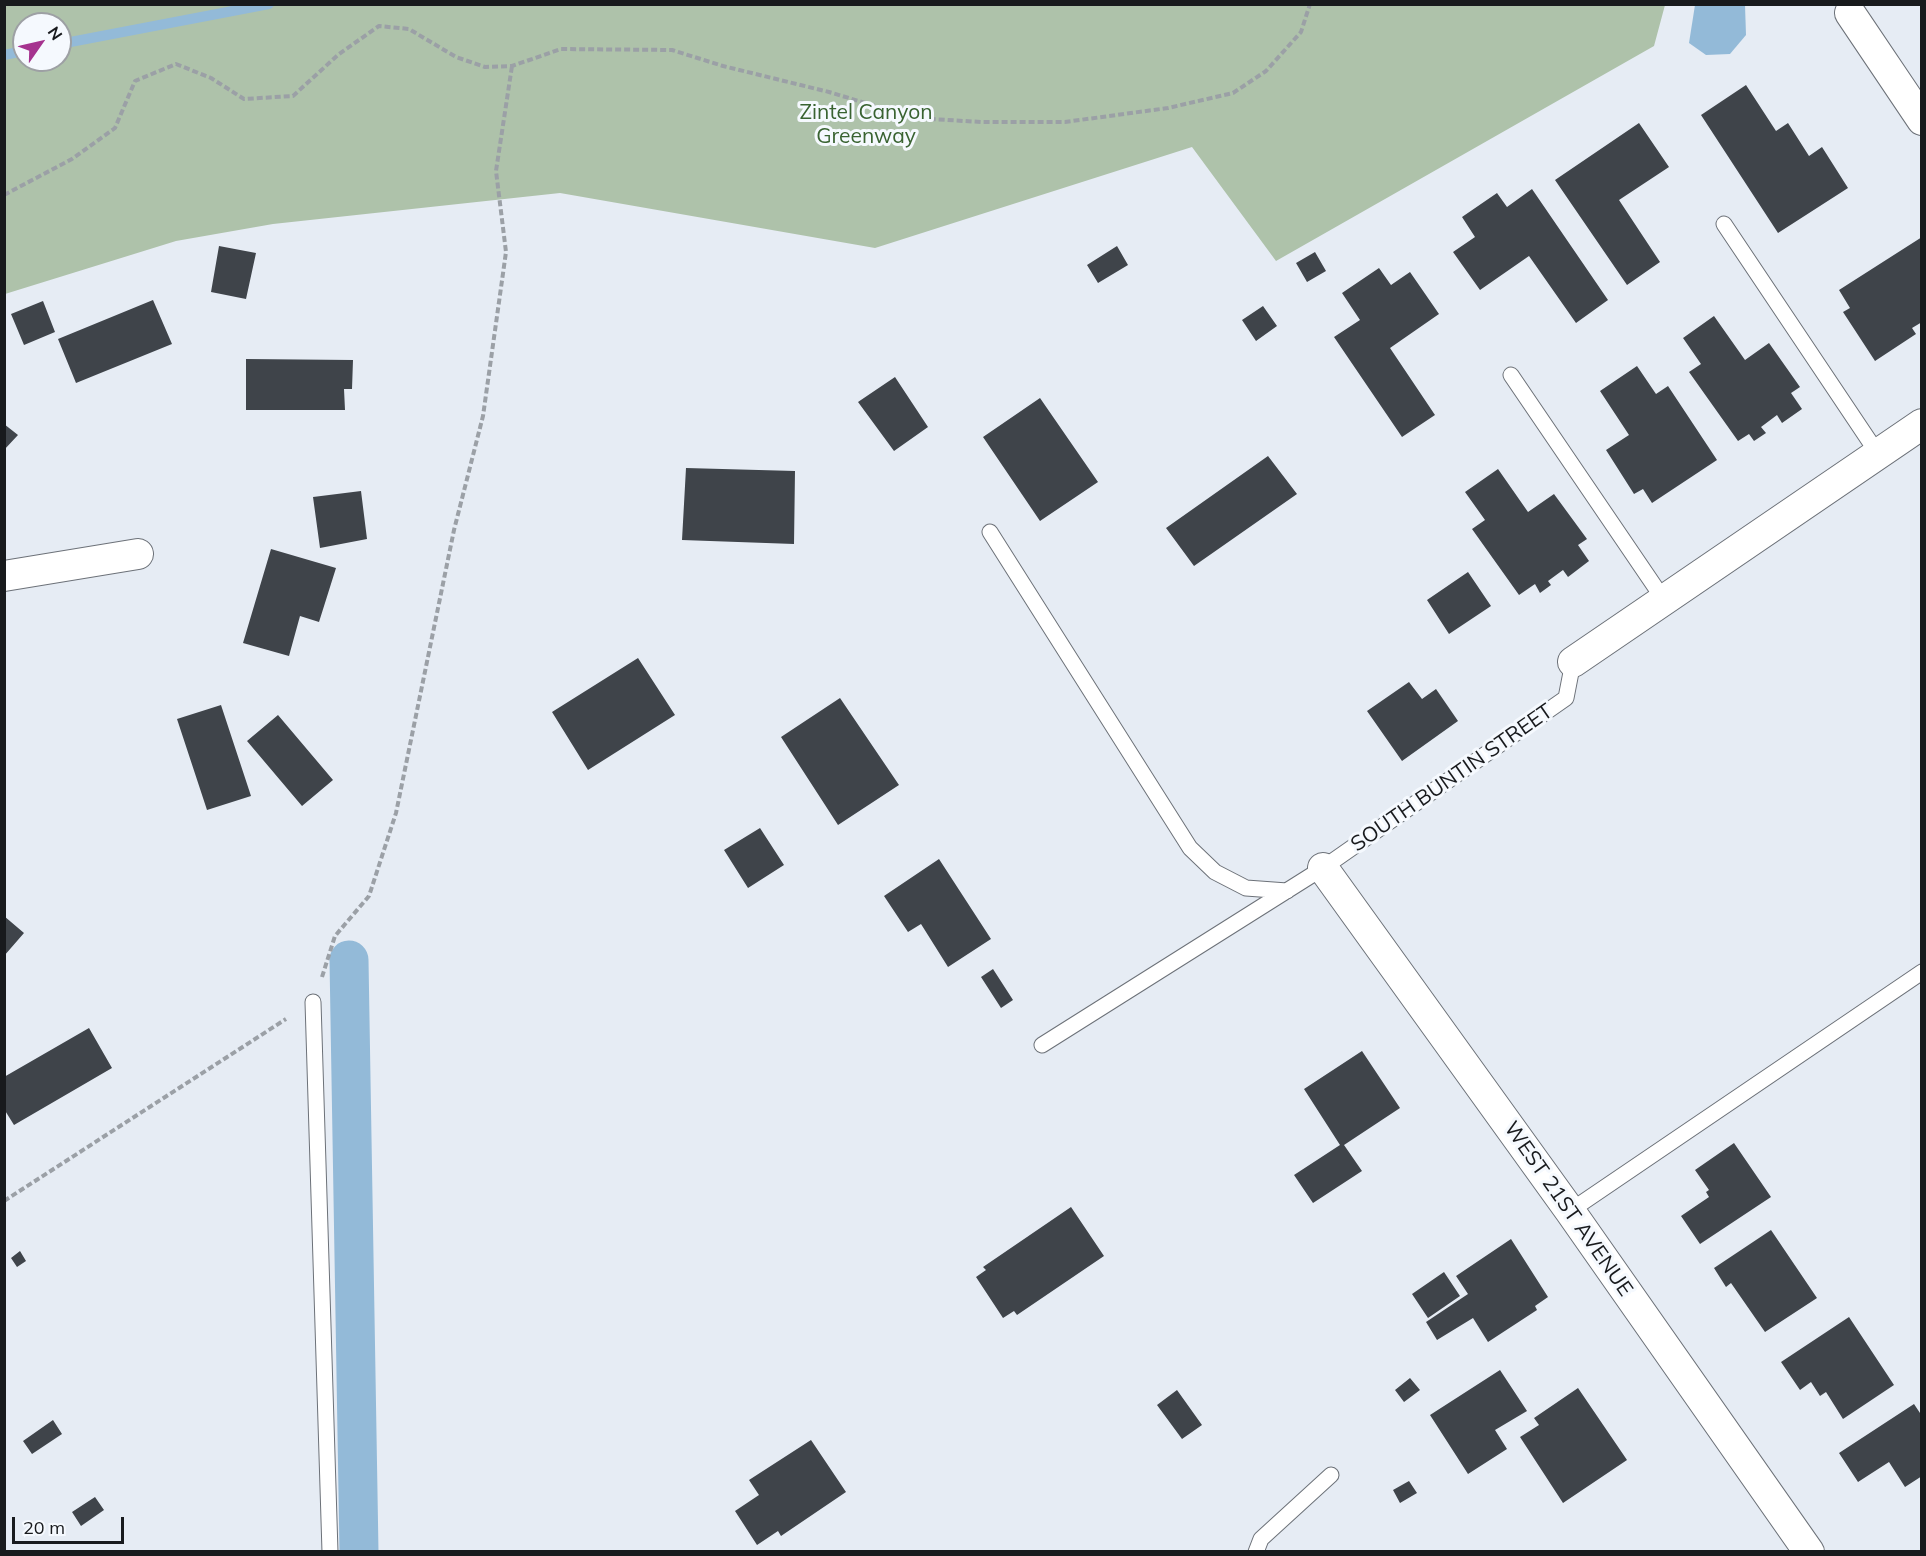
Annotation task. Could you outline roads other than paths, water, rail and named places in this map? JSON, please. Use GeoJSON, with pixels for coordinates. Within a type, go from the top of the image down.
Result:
{"type":"FeatureCollection","features":[{"type":"Feature","properties":{"kind":"street"},"geometry":{"type":"LineString","coordinates":[[1850,14],[1922,120]]}},
{"type":"Feature","properties":{"kind":"street","name":"SOUTH BUNTIN STREET"},"geometry":{"type":"LineString","coordinates":[[1573,662],[1922,424]]}},
{"type":"Feature","properties":{"kind":"street"},"geometry":{"type":"LineString","coordinates":[[4,576],[138,554]]}},
{"type":"Feature","properties":{"kind":"street","name":"WEST 21ST AVENUE"},"geometry":{"type":"LineString","coordinates":[[1323,868],[1570,1211],[1809,1551]]}},
{"type":"Feature","properties":{"kind":"lane"},"geometry":{"type":"LineString","coordinates":[[1724,224],[1878,454]]}},
{"type":"Feature","properties":{"kind":"lane"},"geometry":{"type":"LineString","coordinates":[[1511,375],[1664,600]]}},
{"type":"Feature","properties":{"kind":"lane"},"geometry":{"type":"LineString","coordinates":[[990,532],[1190,848],[1215,872],[1246,888],[1287,891]]}},
{"type":"Feature","properties":{"kind":"lane","name":"SOUTH BUNTIN STREET"},"geometry":{"type":"LineString","coordinates":[[1042,1045],[1323,868],[1566,698],[1573,662]]}},
{"type":"Feature","properties":{"kind":"lane"},"geometry":{"type":"LineString","coordinates":[[1570,1211],[1922,972]]}},
{"type":"Feature","properties":{"kind":"lane"},"geometry":{"type":"LineString","coordinates":[[313,1002],[330,1551]]}},
{"type":"Feature","properties":{"kind":"lane"},"geometry":{"type":"LineString","coordinates":[[1256,1551],[1261,1539],[1331,1475]]}},
{"type":"Feature","properties":{"kind":"water"},"geometry":{"type":"Polygon","coordinates":[[[1695,5],[1745,5],[1746,35],[1730,54],[1706,55],[1689,43],[1695,5]]]}},
{"type":"Feature","properties":{"kind":"waterway"},"geometry":{"type":"LineString","coordinates":[[72,42],[269,4]]}},
{"type":"Feature","properties":{"kind":"waterway"},"geometry":{"type":"LineString","coordinates":[[4,55],[12,53]]}},
{"type":"Feature","properties":{"kind":"waterway"},"geometry":{"type":"LineString","coordinates":[[349,960],[359,1552]]}},
{"type":"Feature","properties":{"kind":"park label","name":"Zintel Canyon Greenway"},"geometry":{"type":"Point","coordinates":[866,125]}}]}
